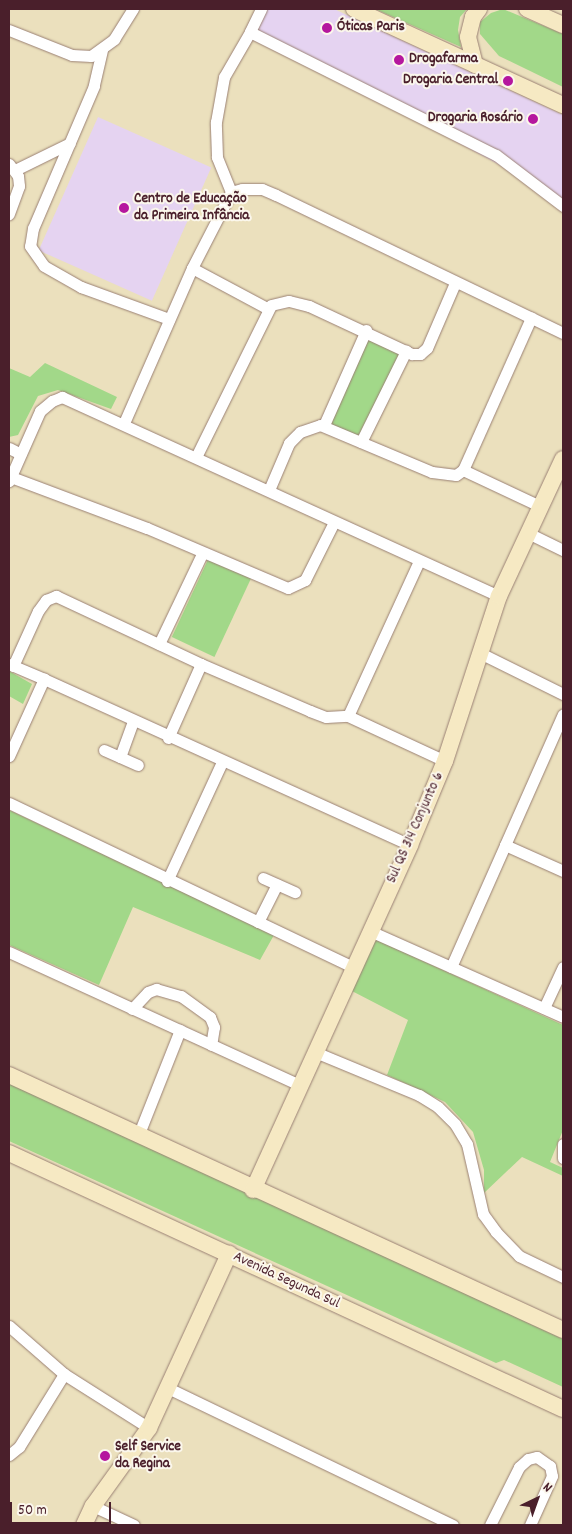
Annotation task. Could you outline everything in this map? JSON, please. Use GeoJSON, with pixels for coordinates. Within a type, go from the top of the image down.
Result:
{"type":"FeatureCollection","features":[{"type":"Feature","properties":{"kind":"main road"},"geometry":{"type":"LineString","coordinates":[[354,9],[563,105]]}},
{"type":"Feature","properties":{"kind":"main road"},"geometry":{"type":"LineString","coordinates":[[475,65],[468,37],[478,9]]}},
{"type":"Feature","properties":{"kind":"main road"},"geometry":{"type":"LineString","coordinates":[[528,9],[563,25]]}},
{"type":"Feature","properties":{"kind":"main road","name":"Sul QS 314 Conjunto 6"},"geometry":{"type":"LineString","coordinates":[[253,1190],[299,1085],[410,845],[446,761],[500,596],[563,460]]}},
{"type":"Feature","properties":{"kind":"main road"},"geometry":{"type":"LineString","coordinates":[[9,1076],[253,1190],[563,1330]]}},
{"type":"Feature","properties":{"kind":"main road","name":"Avenida Segunda Sul"},"geometry":{"type":"LineString","coordinates":[[9,1153],[563,1408]]}},
{"type":"Feature","properties":{"kind":"main road"},"geometry":{"type":"LineString","coordinates":[[84,1525],[93,1506],[149,1428],[170,1389],[229,1254]]}},
{"type":"Feature","properties":{"kind":"street"},"geometry":{"type":"LineString","coordinates":[[9,30],[72,55],[91,56],[102,50],[114,39],[132,9]]}},
{"type":"Feature","properties":{"kind":"street"},"geometry":{"type":"LineString","coordinates":[[231,192],[217,157],[216,122],[224,77],[250,32],[260,9]]}},
{"type":"Feature","properties":{"kind":"street"},"geometry":{"type":"LineString","coordinates":[[250,32],[496,156],[563,206]]}},
{"type":"Feature","properties":{"kind":"street"},"geometry":{"type":"LineString","coordinates":[[102,50],[94,86],[33,228],[30,240],[32,251],[44,266],[81,287],[169,319]]}},
{"type":"Feature","properties":{"kind":"street"},"geometry":{"type":"LineString","coordinates":[[9,214],[19,186],[12,167],[70,143]]}},
{"type":"Feature","properties":{"kind":"street"},"geometry":{"type":"LineString","coordinates":[[124,423],[192,268],[231,192],[251,187],[262,189],[455,283],[563,333]]}},
{"type":"Feature","properties":{"kind":"street"},"geometry":{"type":"LineString","coordinates":[[192,268],[267,308]]}},
{"type":"Feature","properties":{"kind":"street"},"geometry":{"type":"LineString","coordinates":[[196,457],[267,308],[277,302],[289,301],[366,330],[406,351],[420,354],[426,350],[455,283]]}},
{"type":"Feature","properties":{"kind":"street"},"geometry":{"type":"LineString","coordinates":[[269,490],[294,437],[308,428],[324,425],[432,472],[449,476],[463,470],[532,318]]}},
{"type":"Feature","properties":{"kind":"street"},"geometry":{"type":"LineString","coordinates":[[324,425],[366,330]]}},
{"type":"Feature","properties":{"kind":"street"},"geometry":{"type":"LineString","coordinates":[[361,442],[406,351]]}},
{"type":"Feature","properties":{"kind":"street"},"geometry":{"type":"LineString","coordinates":[[334,522],[308,576],[294,587],[281,586],[202,554],[147,528],[10,479],[40,411],[58,398],[124,423],[334,522],[500,596]]}},
{"type":"Feature","properties":{"kind":"street"},"geometry":{"type":"LineString","coordinates":[[9,448],[21,454]]}},
{"type":"Feature","properties":{"kind":"street"},"geometry":{"type":"LineString","coordinates":[[463,470],[542,507]]}},
{"type":"Feature","properties":{"kind":"street"},"geometry":{"type":"LineString","coordinates":[[530,534],[563,550]]}},
{"type":"Feature","properties":{"kind":"street"},"geometry":{"type":"LineString","coordinates":[[160,644],[202,554]]}},
{"type":"Feature","properties":{"kind":"street"},"geometry":{"type":"LineString","coordinates":[[348,716],[419,561]]}},
{"type":"Feature","properties":{"kind":"street"},"geometry":{"type":"LineString","coordinates":[[410,845],[168,738],[11,665],[38,611],[51,596],[71,601],[200,664],[326,717],[348,716],[446,761]]}},
{"type":"Feature","properties":{"kind":"street"},"geometry":{"type":"LineString","coordinates":[[480,653],[563,694]]}},
{"type":"Feature","properties":{"kind":"street"},"geometry":{"type":"LineString","coordinates":[[168,738],[200,664]]}},
{"type":"Feature","properties":{"kind":"street"},"geometry":{"type":"LineString","coordinates":[[9,756],[44,679]]}},
{"type":"Feature","properties":{"kind":"street"},"geometry":{"type":"LineString","coordinates":[[451,967],[563,714]]}},
{"type":"Feature","properties":{"kind":"street"},"geometry":{"type":"LineString","coordinates":[[120,757],[133,722]]}},
{"type":"Feature","properties":{"kind":"street"},"geometry":{"type":"LineString","coordinates":[[104,750],[138,765]]}},
{"type":"Feature","properties":{"kind":"street"},"geometry":{"type":"LineString","coordinates":[[167,881],[222,762]]}},
{"type":"Feature","properties":{"kind":"street"},"geometry":{"type":"LineString","coordinates":[[9,803],[167,881],[353,967]]}},
{"type":"Feature","properties":{"kind":"street"},"geometry":{"type":"LineString","coordinates":[[505,845],[563,871]]}},
{"type":"Feature","properties":{"kind":"street"},"geometry":{"type":"LineString","coordinates":[[263,878],[295,892]]}},
{"type":"Feature","properties":{"kind":"street"},"geometry":{"type":"LineString","coordinates":[[258,922],[277,884]]}},
{"type":"Feature","properties":{"kind":"street"},"geometry":{"type":"LineString","coordinates":[[370,931],[563,1017]]}},
{"type":"Feature","properties":{"kind":"street"},"geometry":{"type":"LineString","coordinates":[[9,952],[299,1085]]}},
{"type":"Feature","properties":{"kind":"street"},"geometry":{"type":"LineString","coordinates":[[544,1008],[563,967]]}},
{"type":"Feature","properties":{"kind":"street"},"geometry":{"type":"LineString","coordinates":[[132,1009],[148,992],[156,989],[181,996],[196,1004],[210,1017],[214,1027],[211,1045]]}},
{"type":"Feature","properties":{"kind":"street"},"geometry":{"type":"LineString","coordinates":[[138,1136],[145,1113],[180,1030]]}},
{"type":"Feature","properties":{"kind":"street"},"geometry":{"type":"LineString","coordinates":[[315,1052],[419,1095],[438,1107],[455,1124],[467,1144],[483,1214],[496,1232],[519,1256],[563,1277]]}},
{"type":"Feature","properties":{"kind":"street"},"geometry":{"type":"LineString","coordinates":[[563,1144],[563,1158]]}},
{"type":"Feature","properties":{"kind":"street"},"geometry":{"type":"LineString","coordinates":[[9,1326],[64,1374],[149,1428]]}},
{"type":"Feature","properties":{"kind":"street"},"geometry":{"type":"LineString","coordinates":[[9,1455],[19,1447],[64,1374]]}},
{"type":"Feature","properties":{"kind":"street"},"geometry":{"type":"LineString","coordinates":[[170,1389],[453,1525]]}},
{"type":"Feature","properties":{"kind":"street"},"geometry":{"type":"LineString","coordinates":[[490,1525],[519,1467],[537,1457],[550,1466],[552,1476],[530,1525]]}},
{"type":"Feature","properties":{"kind":"street"},"geometry":{"type":"LineString","coordinates":[[93,1506],[134,1525]]}},
{"type":"Feature","properties":{"kind":"shaded area"},"geometry":{"type":"Polygon","coordinates":[[[264,9],[334,9],[563,115],[563,199],[252,32],[264,9]]]}},
{"type":"Feature","properties":{"kind":"shaded area","name":"Centro de Educação da Primeira Infância"},"geometry":{"type":"Polygon","coordinates":[[[98,117],[211,167],[152,301],[39,250],[98,117]]]}},
{"type":"Feature","properties":{"kind":"green space"},"geometry":{"type":"Polygon","coordinates":[[[375,9],[467,9],[460,17],[458,30],[461,47],[375,9]]]}},
{"type":"Feature","properties":{"kind":"green space"},"geometry":{"type":"Polygon","coordinates":[[[503,9],[563,34],[563,87],[499,56],[480,34],[480,22],[491,13],[503,9]]]}},
{"type":"Feature","properties":{"kind":"green space"},"geometry":{"type":"Polygon","coordinates":[[[368,333],[405,352],[360,439],[328,423],[368,333]]]}},
{"type":"Feature","properties":{"kind":"green space"},"geometry":{"type":"Polygon","coordinates":[[[45,363],[117,397],[111,409],[58,390],[38,396],[18,435],[9,437],[9,368],[30,377],[45,363]]]}},
{"type":"Feature","properties":{"kind":"green space"},"geometry":{"type":"Polygon","coordinates":[[[212,551],[255,571],[214,657],[172,637],[212,551]]]}},
{"type":"Feature","properties":{"kind":"green space"},"geometry":{"type":"Polygon","coordinates":[[[9,671],[32,684],[23,704],[9,696],[9,671]]]}},
{"type":"Feature","properties":{"kind":"green space"},"geometry":{"type":"Polygon","coordinates":[[[9,810],[274,935],[260,960],[133,907],[99,985],[9,945],[9,810]]]}},
{"type":"Feature","properties":{"kind":"green space"},"geometry":{"type":"Polygon","coordinates":[[[375,939],[563,1025],[563,1130],[550,1162],[563,1168],[563,1176],[522,1157],[484,1193],[484,1170],[473,1132],[445,1102],[387,1075],[408,1020],[350,990],[375,939]]]}},
{"type":"Feature","properties":{"kind":"green space"},"geometry":{"type":"Polygon","coordinates":[[[9,1081],[563,1339],[563,1387],[504,1360],[496,1363],[9,1141],[9,1081]]]}},
{"type":"Feature","properties":{"kind":"place","name":"Óticas Paris"},"geometry":{"type":"Point","coordinates":[327,28]}},
{"type":"Feature","properties":{"kind":"place","name":"Drogafarma"},"geometry":{"type":"Point","coordinates":[399,60]}},
{"type":"Feature","properties":{"kind":"place","name":"Drogaria Central"},"geometry":{"type":"Point","coordinates":[508,81]}},
{"type":"Feature","properties":{"kind":"place","name":"Drogaria Rosário"},"geometry":{"type":"Point","coordinates":[533,119]}},
{"type":"Feature","properties":{"kind":"place","name":"Centro de Educação da Primeira Infância"},"geometry":{"type":"Point","coordinates":[124,208]}},
{"type":"Feature","properties":{"kind":"place","name":"Self Service da Regina"},"geometry":{"type":"Point","coordinates":[105,1456]}}]}
